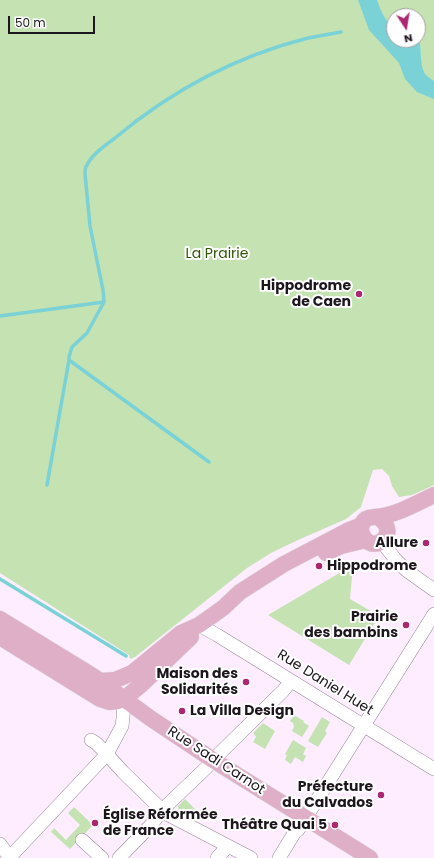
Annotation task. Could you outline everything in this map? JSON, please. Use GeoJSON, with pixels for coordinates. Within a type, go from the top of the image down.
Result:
{"type":"FeatureCollection","features":[{"type":"Feature","properties":{"kind":"main road"},"geometry":{"type":"LineString","coordinates":[[374,535],[363,522],[368,518],[388,515],[434,495]]}},
{"type":"Feature","properties":{"kind":"main road"},"geometry":{"type":"LineString","coordinates":[[100,681],[115,680],[132,673],[181,633],[199,625],[223,608],[240,592],[284,564],[347,531],[374,535],[399,517],[403,509]]}},
{"type":"Feature","properties":{"kind":"main road","name":"Rue Sadi Carnot"},"geometry":{"type":"LineString","coordinates":[[0,619],[100,681],[213,760],[370,858]]}},
{"type":"Feature","properties":{"kind":"main road"},"geometry":{"type":"LineString","coordinates":[[0,637],[100,699],[109,702],[118,702],[142,684],[192,636],[199,625]]}},
{"type":"Feature","properties":{"kind":"street"},"geometry":{"type":"LineString","coordinates":[[374,535],[406,570],[434,590]]}},
{"type":"Feature","properties":{"kind":"street"},"geometry":{"type":"LineString","coordinates":[[279,858],[434,614]]}},
{"type":"Feature","properties":{"kind":"street","name":"Rue Daniel Huet"},"geometry":{"type":"LineString","coordinates":[[199,625],[217,634],[434,769]]}},
{"type":"Feature","properties":{"kind":"street"},"geometry":{"type":"LineString","coordinates":[[119,858],[152,824],[162,810],[283,691],[291,681]]}},
{"type":"Feature","properties":{"kind":"street"},"geometry":{"type":"LineString","coordinates":[[0,844],[10,858],[108,754],[122,726],[124,699]]}},
{"type":"Feature","properties":{"kind":"street"},"geometry":{"type":"LineString","coordinates":[[91,740],[108,754],[123,772],[167,814],[251,858]]}},
{"type":"Feature","properties":{"kind":"street"},"geometry":{"type":"LineString","coordinates":[[82,840],[102,858]]}},
{"type":"Feature","properties":{"kind":"street"},"geometry":{"type":"LineString","coordinates":[[217,858],[228,846]]}},
{"type":"Feature","properties":{"kind":"green space","name":"La Prairie"},"geometry":{"type":"Polygon","coordinates":[[[0,0],[434,0],[434,485],[412,495],[399,497],[392,486],[389,476],[382,469],[373,470],[361,507],[346,519],[271,553],[247,568],[135,657],[130,659],[129,655],[0,573],[0,0]]]}},
{"type":"Feature","properties":{"kind":"green space"},"geometry":{"type":"Polygon","coordinates":[[[353,565],[350,599],[379,616],[349,665],[268,615],[353,565]]]}},
{"type":"Feature","properties":{"kind":"green space"},"geometry":{"type":"Polygon","coordinates":[[[294,715],[309,726],[302,737],[292,731],[294,727],[293,723],[290,721],[294,715]]]}},
{"type":"Feature","properties":{"kind":"green space"},"geometry":{"type":"Polygon","coordinates":[[[322,717],[330,722],[325,731],[327,733],[318,747],[308,741],[322,717]]]}},
{"type":"Feature","properties":{"kind":"green space"},"geometry":{"type":"Polygon","coordinates":[[[263,723],[275,731],[265,749],[253,742],[256,737],[253,733],[263,723]]]}},
{"type":"Feature","properties":{"kind":"green space"},"geometry":{"type":"Polygon","coordinates":[[[293,740],[306,748],[303,754],[306,756],[303,762],[295,757],[291,764],[285,760],[287,755],[285,754],[293,740]]]}},
{"type":"Feature","properties":{"kind":"green space"},"geometry":{"type":"Polygon","coordinates":[[[185,799],[198,812],[194,819],[179,811],[178,806],[185,799]]]}},
{"type":"Feature","properties":{"kind":"green space"},"geometry":{"type":"Polygon","coordinates":[[[74,807],[93,825],[70,849],[51,832],[54,828],[66,840],[80,825],[68,813],[74,807]]]}},
{"type":"Feature","properties":{"kind":"water"},"geometry":{"type":"Polygon","coordinates":[[[358,0],[377,0],[386,20],[386,48],[420,48],[424,72],[434,81],[434,99],[417,92],[405,79],[399,63],[369,30],[358,0]]]}},
{"type":"Feature","properties":{"kind":"waterway"},"geometry":{"type":"LineString","coordinates":[[47,485],[72,347],[87,333],[104,302],[90,226],[85,174],[85,169],[89,161],[100,150],[136,121],[182,90],[206,77],[230,65],[282,46],[308,38],[341,32]]}},
{"type":"Feature","properties":{"kind":"waterway"},"geometry":{"type":"LineString","coordinates":[[0,316],[104,302]]}},
{"type":"Feature","properties":{"kind":"waterway"},"geometry":{"type":"LineString","coordinates":[[69,360],[209,462]]}},
{"type":"Feature","properties":{"kind":"waterway"},"geometry":{"type":"LineString","coordinates":[[0,579],[126,656]]}},
{"type":"Feature","properties":{"kind":"place","name":"Hippodrome de Caen"},"geometry":{"type":"Point","coordinates":[359,294]}},
{"type":"Feature","properties":{"kind":"place","name":"Allure"},"geometry":{"type":"Point","coordinates":[426,543]}},
{"type":"Feature","properties":{"kind":"place","name":"Hippodrome"},"geometry":{"type":"Point","coordinates":[319,566]}},
{"type":"Feature","properties":{"kind":"place","name":"Prairie des bambins"},"geometry":{"type":"Point","coordinates":[406,625]}},
{"type":"Feature","properties":{"kind":"place","name":"Maison des Solidarités"},"geometry":{"type":"Point","coordinates":[246,682]}},
{"type":"Feature","properties":{"kind":"place","name":"La Villa Design"},"geometry":{"type":"Point","coordinates":[182,711]}},
{"type":"Feature","properties":{"kind":"place","name":"Préfecture du Calvados"},"geometry":{"type":"Point","coordinates":[381,795]}},
{"type":"Feature","properties":{"kind":"place","name":"Église Réformée de France"},"geometry":{"type":"Point","coordinates":[95,823]}},
{"type":"Feature","properties":{"kind":"place","name":"Théâtre Quai 5"},"geometry":{"type":"Point","coordinates":[335,825]}}]}
